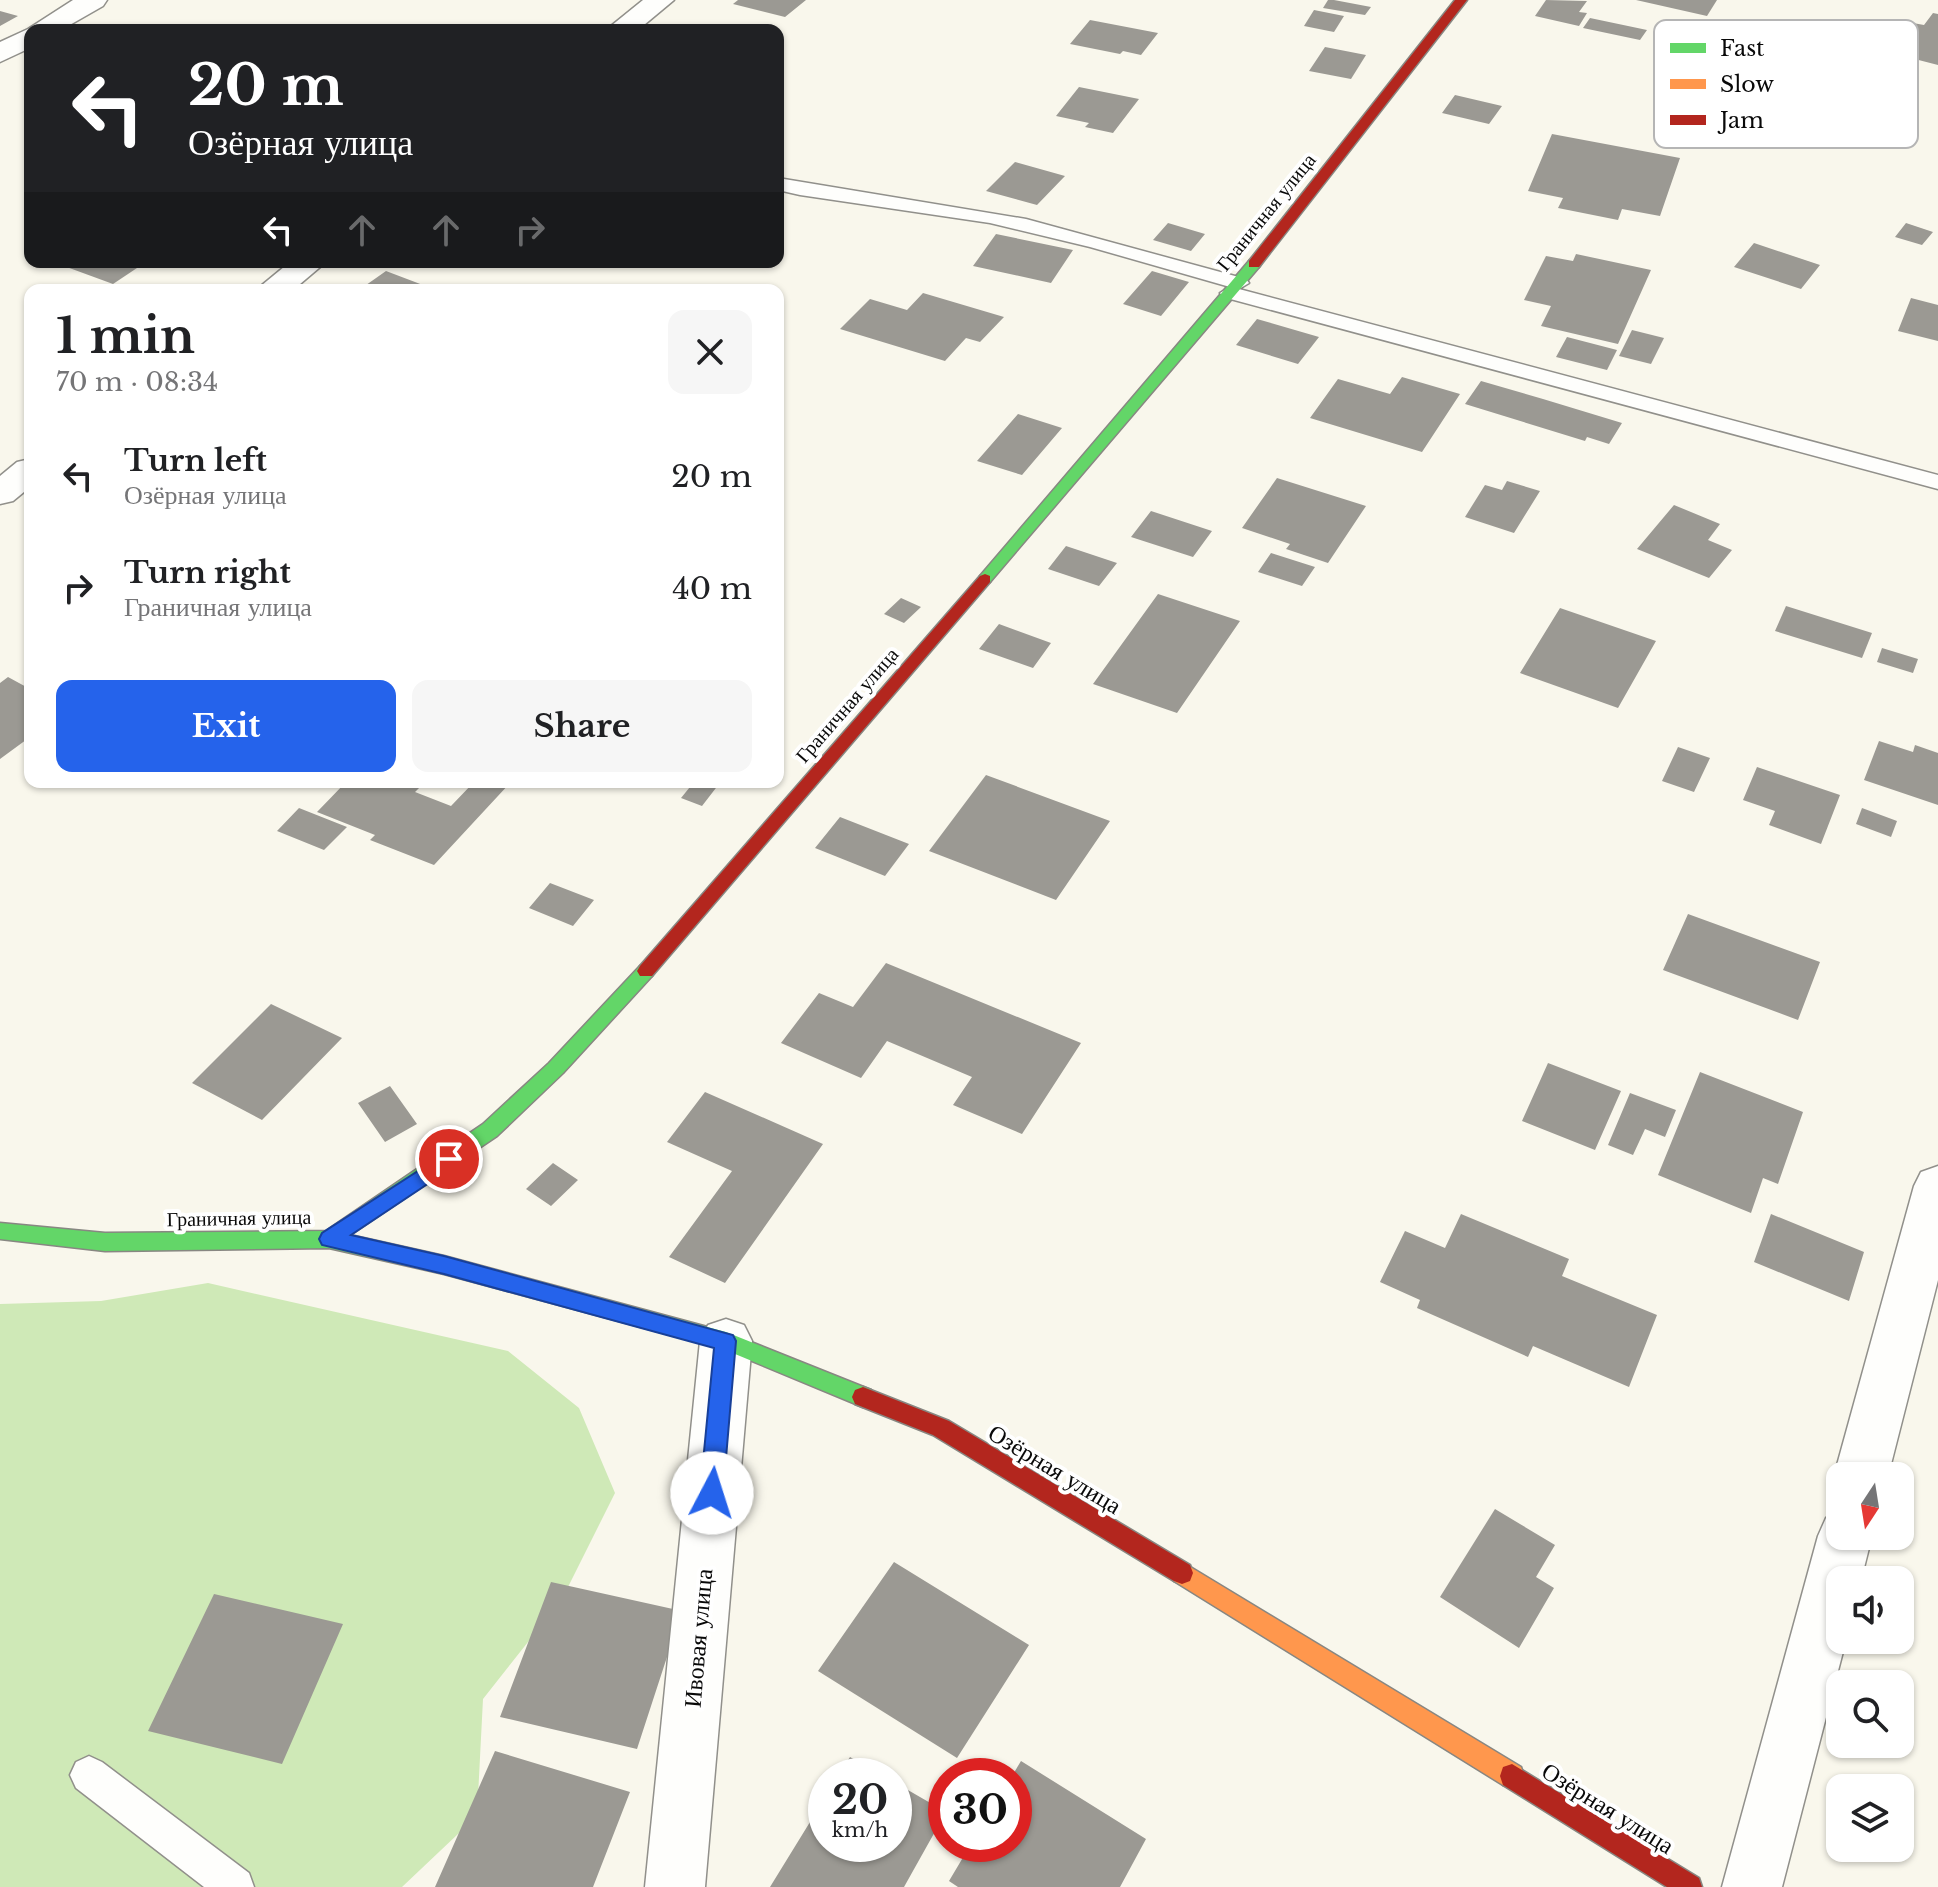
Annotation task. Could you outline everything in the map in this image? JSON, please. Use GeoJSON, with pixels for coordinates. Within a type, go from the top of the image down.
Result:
{"type":"FeatureCollection","features":[{"type":"Feature","properties":{"kind":"street"},"geometry":{"type":"LineString","coordinates":[[51,24],[93,0]]}},
{"type":"Feature","properties":{"kind":"street"},"geometry":{"type":"LineString","coordinates":[[628,24],[660,0]]}},
{"type":"Feature","properties":{"kind":"street","name":"Граничная улица"},"geometry":{"type":"LineString","coordinates":[[0,1231],[105,1242],[329,1239],[490,1130],[556,1068],[625,995],[1234,288],[1461,0]]}},
{"type":"Feature","properties":{"kind":"street"},"geometry":{"type":"LineString","coordinates":[[0,54],[24,40]]}},
{"type":"Feature","properties":{"kind":"street"},"geometry":{"type":"LineString","coordinates":[[280,284],[302,268]]}},
{"type":"Feature","properties":{"kind":"street"},"geometry":{"type":"LineString","coordinates":[[0,493],[24,475]]}},
{"type":"Feature","properties":{"kind":"street"},"geometry":{"type":"LineString","coordinates":[[1865,1462],[1938,1186]]}},
{"type":"Feature","properties":{"kind":"street","name":"Озёрная улица"},"geometry":{"type":"LineString","coordinates":[[329,1239],[444,1265],[726,1341],[941,1428],[1296,1641],[1690,1887]]}},
{"type":"Feature","properties":{"kind":"street","name":"Ивовая улица"},"geometry":{"type":"LineString","coordinates":[[675,1887],[726,1341]]}},
{"type":"Feature","properties":{"kind":"street"},"geometry":{"type":"LineString","coordinates":[[1752,1887],[1841,1550]]}},
{"type":"Feature","properties":{"kind":"lane"},"geometry":{"type":"LineString","coordinates":[[784,186],[954,211],[1047,230],[1234,288],[1938,482]]}},
{"type":"Feature","properties":{"kind":"lane"},"geometry":{"type":"LineString","coordinates":[[89,1775],[235,1887]]}},
{"type":"Feature","properties":{"kind":"green space"},"geometry":{"type":"Polygon","coordinates":[[[208,1283],[508,1351],[579,1408],[615,1493],[562,1599],[483,1699],[477,1816],[402,1887],[0,1887],[0,1304],[101,1301],[208,1283]]]}},
{"type":"Feature","properties":{"kind":"building"},"geometry":{"type":"Polygon","coordinates":[[[738,0],[806,0],[785,17],[733,4],[738,0]]]}},
{"type":"Feature","properties":{"kind":"building"},"geometry":{"type":"Polygon","coordinates":[[[1328,0],[1371,7],[1365,15],[1323,8],[1328,0]]]}},
{"type":"Feature","properties":{"kind":"building"},"geometry":{"type":"Polygon","coordinates":[[[1546,0],[1587,1],[1579,12],[1587,13],[1579,26],[1535,16],[1546,0]]]}},
{"type":"Feature","properties":{"kind":"building"},"geometry":{"type":"Polygon","coordinates":[[[1636,0],[1717,0],[1707,16],[1636,0]]]}},
{"type":"Feature","properties":{"kind":"building"},"geometry":{"type":"Polygon","coordinates":[[[1314,10],[1344,16],[1334,32],[1304,26],[1314,10]]]}},
{"type":"Feature","properties":{"kind":"building"},"geometry":{"type":"Polygon","coordinates":[[[0,11],[18,16],[0,26],[0,11]]]}},
{"type":"Feature","properties":{"kind":"building"},"geometry":{"type":"Polygon","coordinates":[[[1933,13],[1938,14],[1938,65],[1918,60],[1918,24],[1924,25],[1933,13]]]}},
{"type":"Feature","properties":{"kind":"building"},"geometry":{"type":"Polygon","coordinates":[[[1590,18],[1647,30],[1640,40],[1583,28],[1590,18]]]}},
{"type":"Feature","properties":{"kind":"building"},"geometry":{"type":"Polygon","coordinates":[[[1090,20],[1158,33],[1141,55],[1070,44],[1090,20]]]}},
{"type":"Feature","properties":{"kind":"building"},"geometry":{"type":"Polygon","coordinates":[[[1325,47],[1366,55],[1351,79],[1309,71],[1325,47]]]}},
{"type":"Feature","properties":{"kind":"building"},"geometry":{"type":"Polygon","coordinates":[[[1079,87],[1139,99],[1113,133],[1085,127],[1089,123],[1056,116],[1079,87]]]}},
{"type":"Feature","properties":{"kind":"building"},"geometry":{"type":"Polygon","coordinates":[[[1455,95],[1502,106],[1489,124],[1442,113],[1455,95]]]}},
{"type":"Feature","properties":{"kind":"building"},"geometry":{"type":"Polygon","coordinates":[[[1552,134],[1680,158],[1660,216],[1622,209],[1618,220],[1558,208],[1563,198],[1528,191],[1552,134]]]}},
{"type":"Feature","properties":{"kind":"building"},"geometry":{"type":"Polygon","coordinates":[[[1015,162],[1065,176],[1037,205],[986,191],[1015,162]]]}},
{"type":"Feature","properties":{"kind":"building"},"geometry":{"type":"Polygon","coordinates":[[[1168,223],[1205,234],[1191,251],[1153,240],[1168,223]]]}},
{"type":"Feature","properties":{"kind":"building"},"geometry":{"type":"Polygon","coordinates":[[[1906,223],[1933,232],[1922,245],[1895,237],[1906,223]]]}},
{"type":"Feature","properties":{"kind":"building"},"geometry":{"type":"Polygon","coordinates":[[[996,234],[1073,250],[1051,283],[973,266],[996,234]]]}},
{"type":"Feature","properties":{"kind":"building"},"geometry":{"type":"Polygon","coordinates":[[[1754,243],[1820,265],[1801,289],[1734,267],[1754,243]]]}},
{"type":"Feature","properties":{"kind":"building"},"geometry":{"type":"Polygon","coordinates":[[[1576,254],[1651,270],[1618,344],[1541,326],[1551,306],[1524,300],[1546,256],[1573,261],[1576,254]]]}},
{"type":"Feature","properties":{"kind":"building"},"geometry":{"type":"Polygon","coordinates":[[[69,268],[137,268],[113,284],[69,268]]]}},
{"type":"Feature","properties":{"kind":"building"},"geometry":{"type":"Polygon","coordinates":[[[386,271],[420,284],[368,284],[386,271]]]}},
{"type":"Feature","properties":{"kind":"building"},"geometry":{"type":"Polygon","coordinates":[[[1152,271],[1189,282],[1161,316],[1123,304],[1152,271]]]}},
{"type":"Feature","properties":{"kind":"building"},"geometry":{"type":"Polygon","coordinates":[[[923,293],[1004,317],[980,342],[966,338],[945,361],[840,329],[870,299],[907,310],[923,293]]]}},
{"type":"Feature","properties":{"kind":"building"},"geometry":{"type":"Polygon","coordinates":[[[1911,298],[1938,305],[1938,341],[1898,331],[1911,298]]]}},
{"type":"Feature","properties":{"kind":"building"},"geometry":{"type":"Polygon","coordinates":[[[1257,319],[1319,337],[1298,364],[1236,345],[1257,319]]]}},
{"type":"Feature","properties":{"kind":"building"},"geometry":{"type":"Polygon","coordinates":[[[1632,330],[1664,338],[1651,364],[1619,356],[1632,330]]]}},
{"type":"Feature","properties":{"kind":"building"},"geometry":{"type":"Polygon","coordinates":[[[1567,337],[1617,350],[1607,370],[1556,357],[1567,337]]]}},
{"type":"Feature","properties":{"kind":"building"},"geometry":{"type":"Polygon","coordinates":[[[1402,377],[1460,394],[1422,452],[1310,418],[1338,379],[1390,394],[1402,377]]]}},
{"type":"Feature","properties":{"kind":"building"},"geometry":{"type":"Polygon","coordinates":[[[1481,381],[1622,423],[1609,444],[1587,437],[1585,441],[1465,404],[1481,381]]]}},
{"type":"Feature","properties":{"kind":"building"},"geometry":{"type":"Polygon","coordinates":[[[1018,414],[1062,428],[1022,475],[977,461],[1018,414]]]}},
{"type":"Feature","properties":{"kind":"building"},"geometry":{"type":"Polygon","coordinates":[[[1277,478],[1366,506],[1328,563],[1286,549],[1290,544],[1242,528],[1277,478]]]}},
{"type":"Feature","properties":{"kind":"building"},"geometry":{"type":"Polygon","coordinates":[[[1507,481],[1540,491],[1514,533],[1465,517],[1485,485],[1502,490],[1507,481]]]}},
{"type":"Feature","properties":{"kind":"building"},"geometry":{"type":"Polygon","coordinates":[[[1674,505],[1720,524],[1708,540],[1732,550],[1709,578],[1637,549],[1674,505]]]}},
{"type":"Feature","properties":{"kind":"building"},"geometry":{"type":"Polygon","coordinates":[[[1151,511],[1212,531],[1193,557],[1131,537],[1151,511]]]}},
{"type":"Feature","properties":{"kind":"building"},"geometry":{"type":"Polygon","coordinates":[[[1066,546],[1117,563],[1099,586],[1048,569],[1066,546]]]}},
{"type":"Feature","properties":{"kind":"building"},"geometry":{"type":"Polygon","coordinates":[[[1271,553],[1315,567],[1302,586],[1258,572],[1271,553]]]}},
{"type":"Feature","properties":{"kind":"building"},"geometry":{"type":"Polygon","coordinates":[[[1158,594],[1240,621],[1177,713],[1093,684],[1158,594]]]}},
{"type":"Feature","properties":{"kind":"building"},"geometry":{"type":"Polygon","coordinates":[[[901,598],[921,607],[904,623],[884,614],[901,598]]]}},
{"type":"Feature","properties":{"kind":"building"},"geometry":{"type":"Polygon","coordinates":[[[1786,606],[1872,633],[1862,658],[1775,631],[1786,606]]]}},
{"type":"Feature","properties":{"kind":"building"},"geometry":{"type":"Polygon","coordinates":[[[1560,608],[1656,641],[1618,708],[1520,673],[1560,608]]]}},
{"type":"Feature","properties":{"kind":"building"},"geometry":{"type":"Polygon","coordinates":[[[999,624],[1051,643],[1033,668],[979,649],[999,624]]]}},
{"type":"Feature","properties":{"kind":"building"},"geometry":{"type":"Polygon","coordinates":[[[1882,648],[1918,659],[1913,673],[1877,662],[1882,648]]]}},
{"type":"Feature","properties":{"kind":"building"},"geometry":{"type":"Polygon","coordinates":[[[8,677],[24,686],[24,741],[0,759],[0,683],[8,677]]]}},
{"type":"Feature","properties":{"kind":"building"},"geometry":{"type":"Polygon","coordinates":[[[1879,741],[1913,752],[1915,745],[1938,753],[1938,805],[1864,780],[1879,741]]]}},
{"type":"Feature","properties":{"kind":"building"},"geometry":{"type":"Polygon","coordinates":[[[1678,747],[1710,758],[1694,792],[1662,781],[1678,747]]]}},
{"type":"Feature","properties":{"kind":"building"},"geometry":{"type":"Polygon","coordinates":[[[1757,767],[1840,795],[1821,844],[1769,825],[1775,811],[1743,800],[1757,767]]]}},
{"type":"Feature","properties":{"kind":"building"},"geometry":{"type":"Polygon","coordinates":[[[986,775],[1110,821],[1056,900],[929,851],[986,775]]]}},
{"type":"Feature","properties":{"kind":"building"},"geometry":{"type":"Polygon","coordinates":[[[340,788],[419,788],[415,792],[451,806],[468,788],[505,788],[434,865],[370,840],[375,835],[317,812],[340,788]]]}},
{"type":"Feature","properties":{"kind":"building"},"geometry":{"type":"Polygon","coordinates":[[[689,788],[716,788],[702,806],[681,798],[689,788]]]}},
{"type":"Feature","properties":{"kind":"building"},"geometry":{"type":"Polygon","coordinates":[[[299,808],[347,827],[324,850],[277,831],[299,808]]]}},
{"type":"Feature","properties":{"kind":"building"},"geometry":{"type":"Polygon","coordinates":[[[1862,808],[1897,821],[1891,837],[1856,824],[1862,808]]]}},
{"type":"Feature","properties":{"kind":"building"},"geometry":{"type":"Polygon","coordinates":[[[840,817],[909,844],[885,876],[815,848],[840,817]]]}},
{"type":"Feature","properties":{"kind":"building"},"geometry":{"type":"Polygon","coordinates":[[[550,883],[594,900],[573,926],[529,908],[550,883]]]}},
{"type":"Feature","properties":{"kind":"building"},"geometry":{"type":"Polygon","coordinates":[[[1688,914],[1820,962],[1798,1020],[1663,970],[1688,914]]]}},
{"type":"Feature","properties":{"kind":"building"},"geometry":{"type":"Polygon","coordinates":[[[886,963],[1081,1043],[1022,1134],[953,1105],[972,1077],[887,1041],[861,1078],[781,1043],[819,993],[853,1007],[886,963]]]}},
{"type":"Feature","properties":{"kind":"building"},"geometry":{"type":"Polygon","coordinates":[[[271,1004],[342,1038],[262,1120],[192,1083],[271,1004]]]}},
{"type":"Feature","properties":{"kind":"building"},"geometry":{"type":"Polygon","coordinates":[[[1548,1063],[1621,1091],[1595,1150],[1522,1121],[1548,1063]]]}},
{"type":"Feature","properties":{"kind":"building"},"geometry":{"type":"Polygon","coordinates":[[[1700,1072],[1803,1112],[1778,1184],[1763,1178],[1751,1213],[1658,1175],[1700,1072]]]}},
{"type":"Feature","properties":{"kind":"building"},"geometry":{"type":"Polygon","coordinates":[[[390,1086],[417,1124],[385,1142],[358,1103],[390,1086]]]}},
{"type":"Feature","properties":{"kind":"building"},"geometry":{"type":"Polygon","coordinates":[[[705,1092],[823,1144],[725,1283],[669,1257],[732,1171],[667,1142],[705,1092]]]}},
{"type":"Feature","properties":{"kind":"building"},"geometry":{"type":"Polygon","coordinates":[[[1630,1093],[1676,1110],[1665,1137],[1645,1129],[1633,1155],[1608,1145],[1630,1093]]]}},
{"type":"Feature","properties":{"kind":"building"},"geometry":{"type":"Polygon","coordinates":[[[553,1163],[578,1180],[551,1206],[526,1189],[553,1163]]]}},
{"type":"Feature","properties":{"kind":"building"},"geometry":{"type":"Polygon","coordinates":[[[1461,1214],[1569,1259],[1562,1276],[1657,1315],[1629,1387],[1533,1346],[1528,1357],[1417,1308],[1420,1300],[1380,1282],[1405,1231],[1445,1248],[1461,1214]]]}},
{"type":"Feature","properties":{"kind":"building"},"geometry":{"type":"Polygon","coordinates":[[[1771,1214],[1864,1252],[1849,1301],[1754,1262],[1771,1214]]]}},
{"type":"Feature","properties":{"kind":"building"},"geometry":{"type":"Polygon","coordinates":[[[1495,1509],[1555,1545],[1536,1577],[1554,1588],[1519,1648],[1440,1597],[1495,1509]]]}},
{"type":"Feature","properties":{"kind":"building"},"geometry":{"type":"Polygon","coordinates":[[[894,1562],[1029,1645],[957,1758],[818,1671],[894,1562]]]}},
{"type":"Feature","properties":{"kind":"building"},"geometry":{"type":"Polygon","coordinates":[[[551,1582],[682,1611],[637,1749],[500,1717],[551,1582]]]}},
{"type":"Feature","properties":{"kind":"building"},"geometry":{"type":"Polygon","coordinates":[[[214,1594],[343,1624],[282,1764],[148,1731],[214,1594]]]}},
{"type":"Feature","properties":{"kind":"building"},"geometry":{"type":"Polygon","coordinates":[[[495,1751],[630,1792],[593,1887],[435,1887],[495,1751]]]}},
{"type":"Feature","properties":{"kind":"building"},"geometry":{"type":"Polygon","coordinates":[[[1032,1768],[1146,1839],[1120,1887],[958,1887],[949,1881],[960,1862],[1032,1862],[1032,1768]]]}},
{"type":"Feature","properties":{"kind":"building"},"geometry":{"type":"Polygon","coordinates":[[[912,1792],[928,1802],[928,1844],[904,1887],[770,1887],[808,1825],[808,1862],[912,1862],[912,1792]]]}},
{"type":"Feature","properties":{"kind":"traffic: fast"},"geometry":{"type":"LineString","coordinates":[[985,579],[1254,264]]}},
{"type":"Feature","properties":{"kind":"traffic: fast"},"geometry":{"type":"LineString","coordinates":[[0,1231],[105,1242],[329,1239],[490,1130],[556,1068],[646,971]]}},
{"type":"Feature","properties":{"kind":"traffic: fast"},"geometry":{"type":"LineString","coordinates":[[329,1239],[444,1265],[726,1341],[863,1397]]}},
{"type":"Feature","properties":{"kind":"traffic: slow"},"geometry":{"type":"LineString","coordinates":[[1182,1573],[1512,1776]]}},
{"type":"Feature","properties":{"kind":"traffic: jam"},"geometry":{"type":"LineString","coordinates":[[1254,264],[1461,0]]}},
{"type":"Feature","properties":{"kind":"traffic: jam"},"geometry":{"type":"LineString","coordinates":[[646,971],[985,579]]}},
{"type":"Feature","properties":{"kind":"traffic: jam"},"geometry":{"type":"LineString","coordinates":[[863,1397],[941,1428],[1182,1573]]}},
{"type":"Feature","properties":{"kind":"traffic: jam"},"geometry":{"type":"LineString","coordinates":[[1512,1776],[1690,1887]]}},
{"type":"Feature","properties":{"kind":"route"},"geometry":{"type":"LineString","coordinates":[[449,1159],[329,1239],[444,1265],[726,1341],[712,1493]]}}]}
